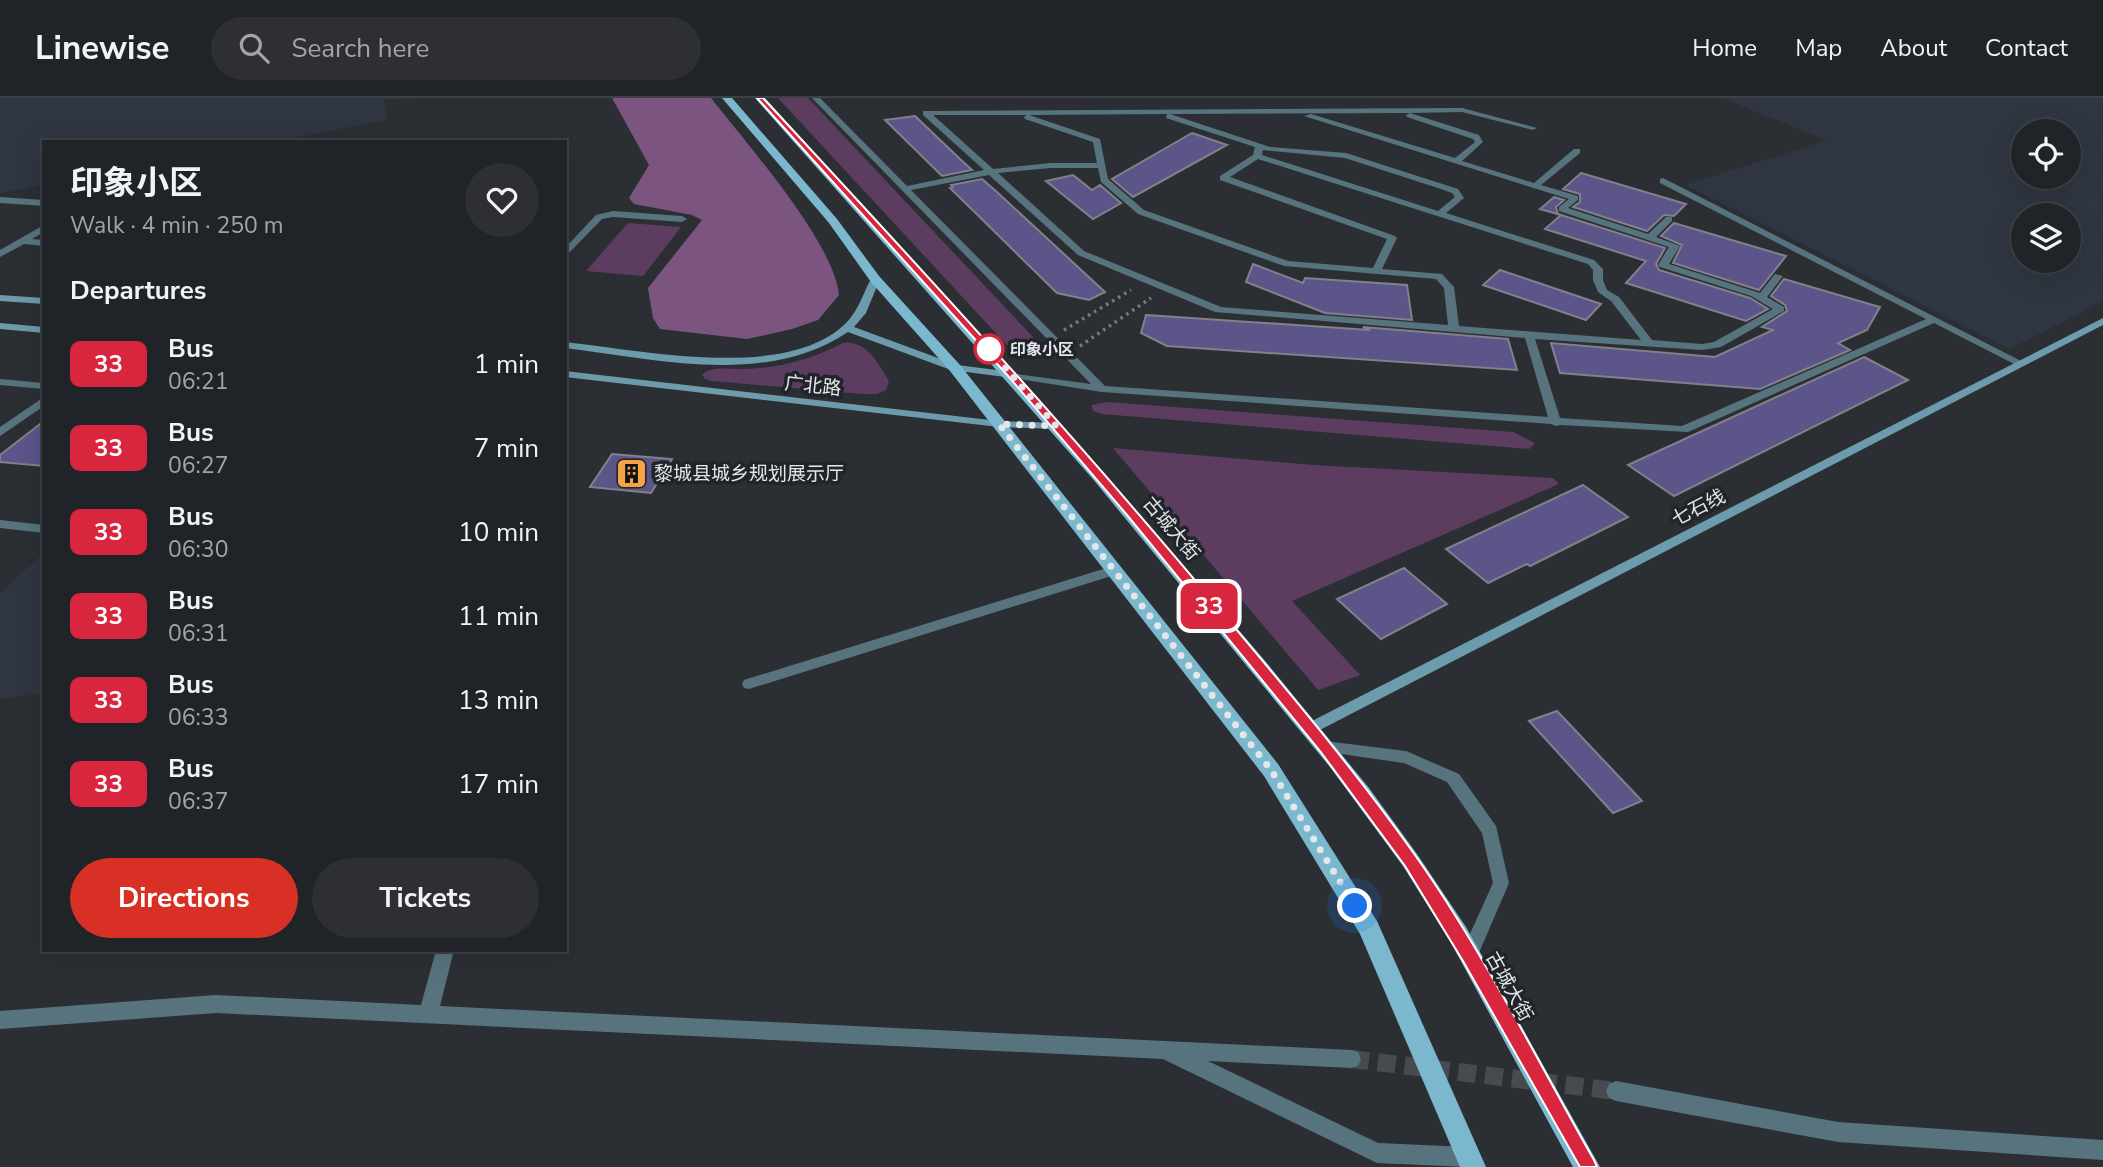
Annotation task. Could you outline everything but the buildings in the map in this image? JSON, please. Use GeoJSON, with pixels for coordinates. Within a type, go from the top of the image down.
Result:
{"type":"FeatureCollection","features":[{"type":"Feature","properties":{"kind":"main road"},"geometry":{"type":"LineString","coordinates":[[727,98],[833,221],[875,279],[955,368],[1271,770],[1369,928],[1470,1162]]}},
{"type":"Feature","properties":{"kind":"main road","name":"古城大街"},"geometry":{"type":"LineString","coordinates":[[761,98],[1013,375],[1311,728],[1410,862],[1469,956],[1587,1167]]}},
{"type":"Feature","properties":{"kind":"main road"},"geometry":{"type":"LineString","coordinates":[[875,279],[861,313],[847,328],[955,368],[1013,375]]}},
{"type":"Feature","properties":{"kind":"main road"},"geometry":{"type":"LineString","coordinates":[[0,298],[42,302]]}},
{"type":"Feature","properties":{"kind":"main road","name":"七石线"},"geometry":{"type":"LineString","coordinates":[[1311,728],[2103,321]]}},
{"type":"Feature","properties":{"kind":"main road"},"geometry":{"type":"LineString","coordinates":[[0,327],[42,330]]}},
{"type":"Feature","properties":{"kind":"main road","name":"广北路"},"geometry":{"type":"LineString","coordinates":[[567,345],[707,358],[768,359],[794,355],[826,342],[847,328]]}},
{"type":"Feature","properties":{"kind":"main road","name":"广北路"},"geometry":{"type":"LineString","coordinates":[[567,374],[999,424],[1056,426]]}},
{"type":"Feature","properties":{"kind":"street"},"geometry":{"type":"LineString","coordinates":[[816,98],[1102,389]]}},
{"type":"Feature","properties":{"kind":"street"},"geometry":{"type":"LineString","coordinates":[[1295,112],[1575,198],[1562,209],[1675,246],[1663,265],[1761,298],[1780,309],[1717,345],[1529,335],[1219,310],[1081,253],[926,113],[1462,110],[1533,128]]}},
{"type":"Feature","properties":{"kind":"street"},"geometry":{"type":"LineString","coordinates":[[1395,111],[1471,133],[1476,137],[1479,142],[1457,161]]}},
{"type":"Feature","properties":{"kind":"street"},"geometry":{"type":"LineString","coordinates":[[1157,112],[1438,215],[1591,262],[1598,269],[1598,280],[1603,292],[1615,299],[1650,343]]}},
{"type":"Feature","properties":{"kind":"street"},"geometry":{"type":"LineString","coordinates":[[1017,113],[1097,141],[1101,147],[1099,157],[1104,180],[1141,212],[1287,264],[1439,276],[1446,281],[1454,329]]}},
{"type":"Feature","properties":{"kind":"street"},"geometry":{"type":"LineString","coordinates":[[1376,271],[1392,238],[1223,178],[1258,151],[1346,156],[1455,191],[1460,198],[1438,215]]}},
{"type":"Feature","properties":{"kind":"street"},"geometry":{"type":"LineString","coordinates":[[1536,185],[1577,152]]}},
{"type":"Feature","properties":{"kind":"street"},"geometry":{"type":"LineString","coordinates":[[904,189],[989,170],[1066,163],[1101,166]]}},
{"type":"Feature","properties":{"kind":"street"},"geometry":{"type":"LineString","coordinates":[[1663,181],[2020,363]]}},
{"type":"Feature","properties":{"kind":"street"},"geometry":{"type":"LineString","coordinates":[[0,200],[42,203]]}},
{"type":"Feature","properties":{"kind":"street"},"geometry":{"type":"LineString","coordinates":[[567,252],[599,217],[613,214],[682,219]]}},
{"type":"Feature","properties":{"kind":"street"},"geometry":{"type":"LineString","coordinates":[[0,244],[42,219]]}},
{"type":"Feature","properties":{"kind":"street"},"geometry":{"type":"LineString","coordinates":[[1650,238],[1669,219]]}},
{"type":"Feature","properties":{"kind":"street"},"geometry":{"type":"LineString","coordinates":[[0,254],[42,229]]}},
{"type":"Feature","properties":{"kind":"street"},"geometry":{"type":"LineString","coordinates":[[22,241],[42,243]]}},
{"type":"Feature","properties":{"kind":"street"},"geometry":{"type":"LineString","coordinates":[[1761,298],[1779,276]]}},
{"type":"Feature","properties":{"kind":"street"},"geometry":{"type":"LineString","coordinates":[[1013,375],[1102,389],[1684,430],[1934,319]]}},
{"type":"Feature","properties":{"kind":"street"},"geometry":{"type":"LineString","coordinates":[[1529,335],[1556,423]]}},
{"type":"Feature","properties":{"kind":"street"},"geometry":{"type":"LineString","coordinates":[[0,382],[42,386]]}},
{"type":"Feature","properties":{"kind":"street"},"geometry":{"type":"LineString","coordinates":[[0,433],[42,402]]}},
{"type":"Feature","properties":{"kind":"street"},"geometry":{"type":"LineString","coordinates":[[0,524],[42,528]]}},
{"type":"Feature","properties":{"kind":"street"},"geometry":{"type":"LineString","coordinates":[[749,684],[1116,570]]}},
{"type":"Feature","properties":{"kind":"street"},"geometry":{"type":"LineString","coordinates":[[1325,747],[1406,757],[1453,778],[1490,831],[1501,883],[1469,956]]}},
{"type":"Feature","properties":{"kind":"street"},"geometry":{"type":"LineString","coordinates":[[428,1015],[444,952]]}},
{"type":"Feature","properties":{"kind":"street"},"geometry":{"type":"LineString","coordinates":[[0,1020],[216,1004],[1351,1059]]}},
{"type":"Feature","properties":{"kind":"street"},"geometry":{"type":"LineString","coordinates":[[1164,1051],[1377,1153],[1470,1162]]}},
{"type":"Feature","properties":{"kind":"street"},"geometry":{"type":"LineString","coordinates":[[1616,1091],[1838,1132],[2103,1150]]}},
{"type":"Feature","properties":{"kind":"path"},"geometry":{"type":"LineString","coordinates":[[1051,338],[1147,280]]}},
{"type":"Feature","properties":{"kind":"path"},"geometry":{"type":"LineString","coordinates":[[1068,355],[1166,288]]}},
{"type":"Feature","properties":{"kind":"shaded area"},"geometry":{"type":"Polygon","coordinates":[[[0,98],[413,98],[384,100],[387,120],[282,140],[42,140],[42,185],[0,193],[0,98]]]}},
{"type":"Feature","properties":{"kind":"shaded area"},"geometry":{"type":"Polygon","coordinates":[[[612,98],[711,98],[766,166],[822,248],[834,273],[839,295],[818,320],[747,339],[660,329],[653,318],[648,288],[702,220],[692,215],[634,204],[629,198],[649,165],[612,98]]]}},
{"type":"Feature","properties":{"kind":"shaded area"},"geometry":{"type":"Polygon","coordinates":[[[778,98],[808,98],[1033,337],[1033,347],[1018,357],[778,98]]]}},
{"type":"Feature","properties":{"kind":"shaded area"},"geometry":{"type":"Polygon","coordinates":[[[1722,98],[2103,98],[2103,301],[2010,349],[1686,185],[1827,140],[1722,98]]]}},
{"type":"Feature","properties":{"kind":"shaded area"},"geometry":{"type":"Polygon","coordinates":[[[628,223],[681,227],[643,276],[586,271],[628,223]]]}},
{"type":"Feature","properties":{"kind":"shaded area"},"geometry":{"type":"Polygon","coordinates":[[[843,343],[859,345],[871,354],[889,381],[886,390],[877,394],[862,394],[712,381],[702,375],[716,369],[782,365],[819,354],[843,343]]]}},
{"type":"Feature","properties":{"kind":"shaded area"},"geometry":{"type":"Polygon","coordinates":[[[1108,402],[1513,432],[1535,443],[1529,449],[1102,414],[1093,411],[1091,405],[1108,402]]]}},
{"type":"Feature","properties":{"kind":"shaded area"},"geometry":{"type":"Polygon","coordinates":[[[1113,448],[1313,465],[1553,478],[1559,484],[1292,601],[1360,675],[1318,690],[1113,448]]]}},
{"type":"Feature","properties":{"kind":"shaded area"},"geometry":{"type":"Polygon","coordinates":[[[42,555],[42,693],[0,699],[0,593],[42,555]]]}},
{"type":"Feature","properties":{"kind":"tunnel"},"geometry":{"type":"LineString","coordinates":[[1351,1059],[1616,1091]]}},
{"type":"Feature","properties":{"kind":"bus line","name":"33"},"geometry":{"type":"LineString","coordinates":[[761,98],[1013,375],[1311,728],[1410,862],[1469,956],[1587,1167]]}},
{"type":"Feature","properties":{"kind":"place","name":"印象小区"},"geometry":{"type":"Point","coordinates":[989,349]}},
{"type":"Feature","properties":{"kind":"place","name":"黎城县城乡规划展示厅"},"geometry":{"type":"Point","coordinates":[631,473]}},
{"type":"Feature","properties":{"kind":"route"},"geometry":{"type":"LineString","coordinates":[[989,349],[1056,426],[999,424],[1271,770],[1355,906]]}}]}
